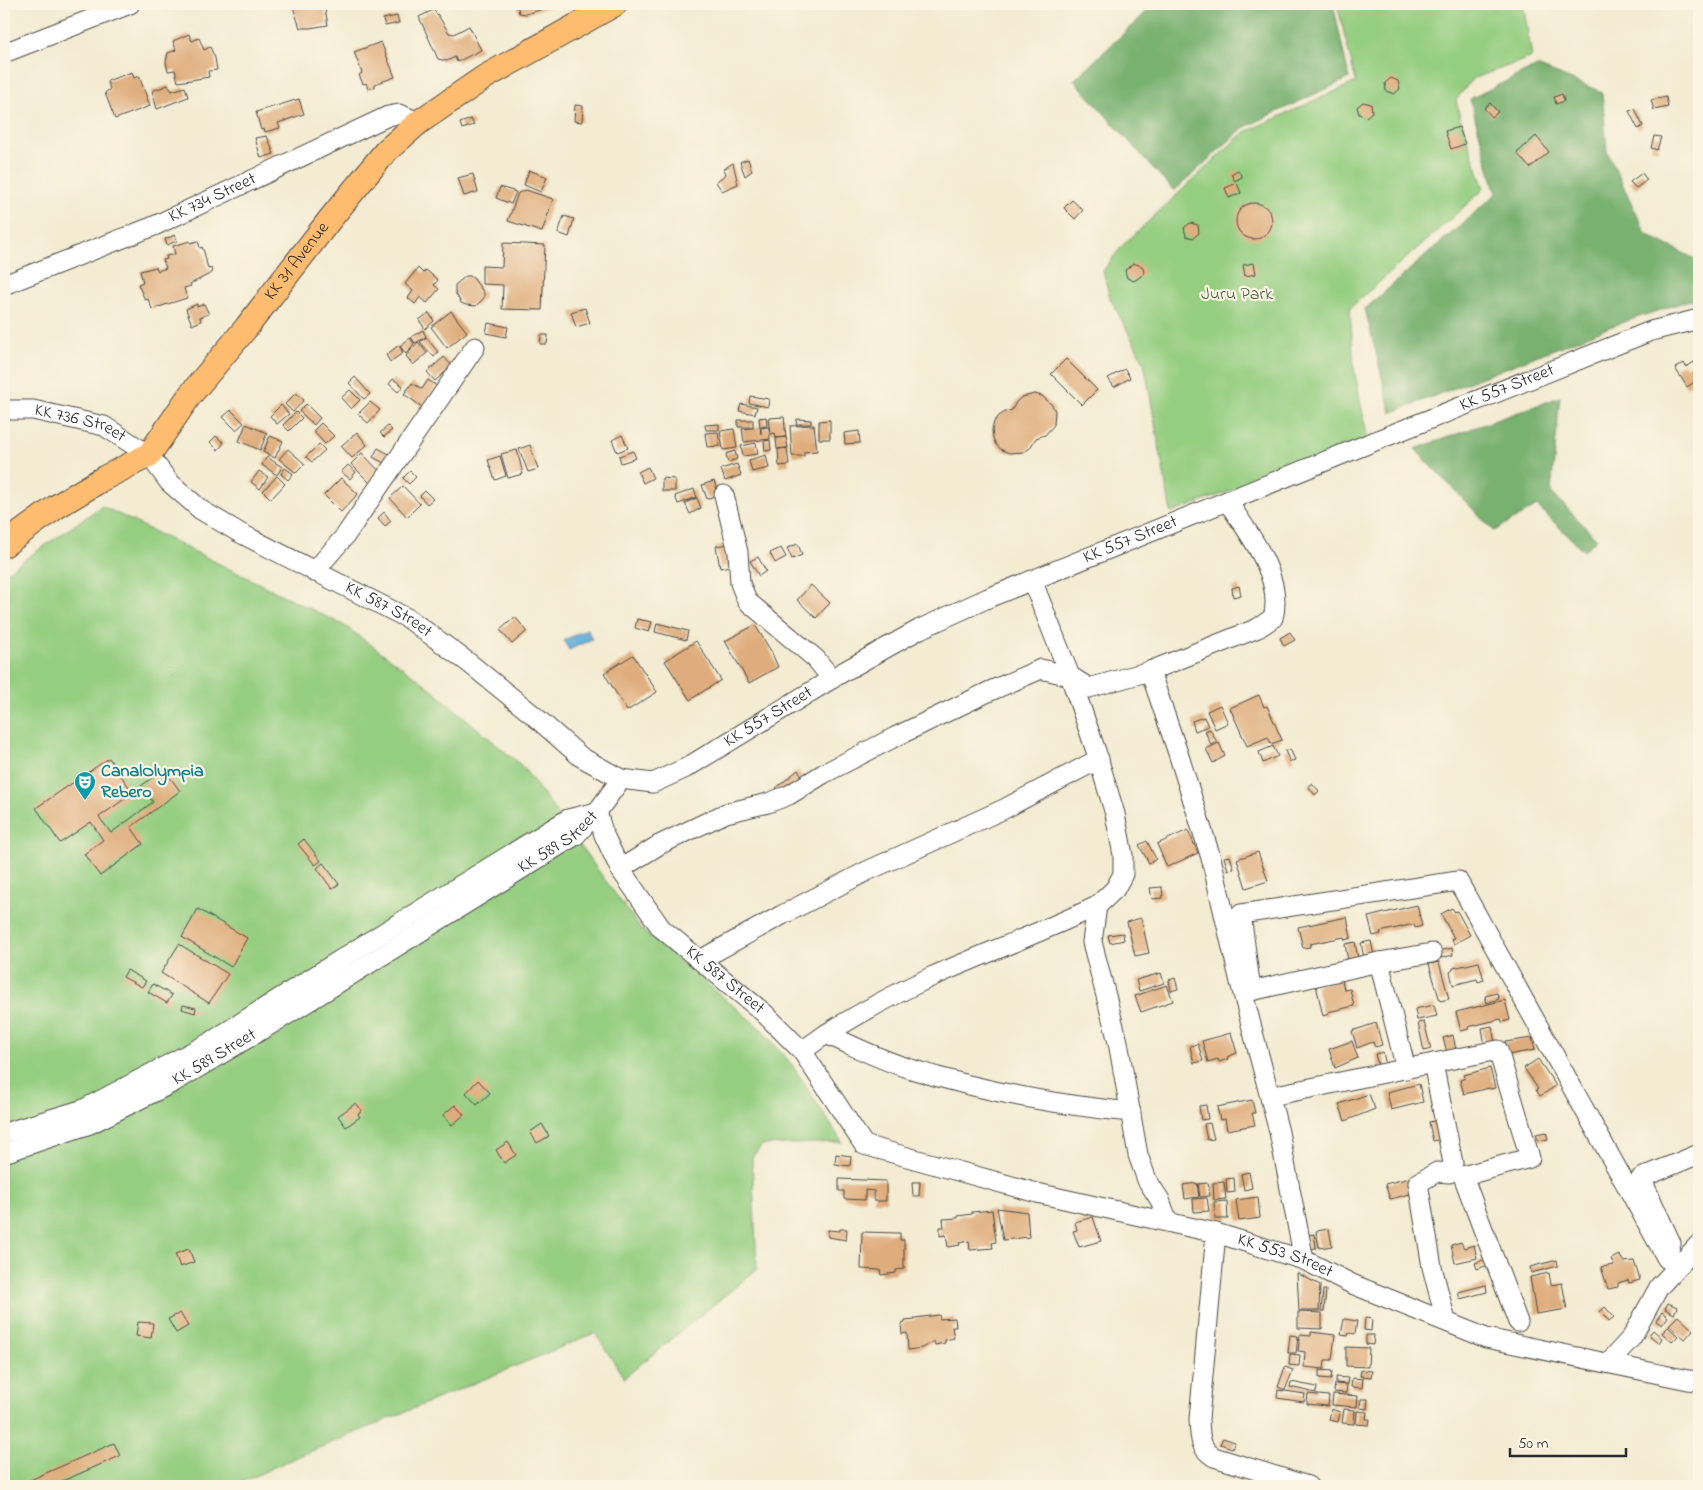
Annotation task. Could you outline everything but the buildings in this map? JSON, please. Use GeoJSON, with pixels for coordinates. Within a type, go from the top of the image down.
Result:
{"type":"FeatureCollection","features":[{"type":"Feature","properties":{"kind":"main road","name":"KK 31 Avenue"},"geometry":{"type":"LineString","coordinates":[[4,545],[56,507],[104,478],[149,455],[190,395],[246,328],[331,218],[386,151],[419,122],[485,78],[615,4]]}},
{"type":"Feature","properties":{"kind":"street"},"geometry":{"type":"LineString","coordinates":[[4,53],[130,4]]}},
{"type":"Feature","properties":{"kind":"street","name":"KK 734 Street"},"geometry":{"type":"LineString","coordinates":[[4,285],[154,226],[388,116],[399,114],[419,122]]}},
{"type":"Feature","properties":{"kind":"street","name":"KK 557 Street"},"geometry":{"type":"LineString","coordinates":[[621,779],[653,783],[686,768],[832,679],[920,629],[1032,580],[1651,331],[1699,319]]}},
{"type":"Feature","properties":{"kind":"street"},"geometry":{"type":"LineString","coordinates":[[314,572],[345,536],[476,347]]}},
{"type":"Feature","properties":{"kind":"street","name":"KK 736 Street"},"geometry":{"type":"LineString","coordinates":[[4,410],[33,410],[104,426],[149,455]]}},
{"type":"Feature","properties":{"kind":"street","name":"KK 587 Street"},"geometry":{"type":"LineString","coordinates":[[149,455],[169,482],[201,510],[314,572],[370,598],[409,619],[469,663],[582,757],[621,779]]}},
{"type":"Feature","properties":{"kind":"street"},"geometry":{"type":"LineString","coordinates":[[724,495],[738,552],[740,584],[747,601],[816,659],[832,679]]}},
{"type":"Feature","properties":{"kind":"street"},"geometry":{"type":"LineString","coordinates":[[620,869],[659,845],[726,813],[768,804],[789,795],[823,774],[887,741],[988,692],[1041,669],[1070,676],[1089,688],[1150,671],[1258,628],[1273,618],[1276,606],[1274,585],[1254,541],[1227,501]]}},
{"type":"Feature","properties":{"kind":"street"},"geometry":{"type":"LineString","coordinates":[[802,1051],[861,1012],[930,978],[1042,932],[1097,906],[1115,889],[1123,874],[1123,854],[1115,814],[1099,759],[1070,676],[1032,580]]}},
{"type":"Feature","properties":{"kind":"street"},"geometry":{"type":"LineString","coordinates":[[1150,671],[1211,858],[1240,982],[1279,1132],[1304,1260]]}},
{"type":"Feature","properties":{"kind":"street"},"geometry":{"type":"LineString","coordinates":[[700,960],[782,914],[868,871],[1004,809],[1099,759]]}},
{"type":"Feature","properties":{"kind":"street"},"geometry":{"type":"LineString","coordinates":[[597,812],[621,779]]}},
{"type":"Feature","properties":{"kind":"street","name":"KK 587 Street"},"geometry":{"type":"LineString","coordinates":[[597,812],[604,835],[620,869],[661,928],[764,1013],[802,1051],[864,1145]]}},
{"type":"Feature","properties":{"kind":"street","name":"KK 589 Street"},"geometry":{"type":"LineString","coordinates":[[4,1133],[84,1109],[210,1043],[365,944],[568,819],[597,812]]}},
{"type":"Feature","properties":{"kind":"street","name":"KK 589 Street"},"geometry":{"type":"LineString","coordinates":[[4,1152],[90,1124],[174,1082],[285,1016],[576,835],[597,812]]}},
{"type":"Feature","properties":{"kind":"street"},"geometry":{"type":"LineString","coordinates":[[1432,953],[1379,962],[1252,990],[1241,914],[1458,881],[1667,1258],[1671,1243],[1641,1178],[1699,1154]]}},
{"type":"Feature","properties":{"kind":"street"},"geometry":{"type":"LineString","coordinates":[[1097,906],[1092,942],[1118,1042],[1138,1155],[1148,1180],[1160,1200],[1168,1222]]}},
{"type":"Feature","properties":{"kind":"street"},"geometry":{"type":"LineString","coordinates":[[1379,962],[1406,1069]]}},
{"type":"Feature","properties":{"kind":"street"},"geometry":{"type":"LineString","coordinates":[[826,1034],[909,1069],[967,1084],[1093,1108],[1131,1112]]}},
{"type":"Feature","properties":{"kind":"street"},"geometry":{"type":"LineString","coordinates":[[1281,1094],[1498,1050],[1530,1158],[1463,1176],[1518,1322]]}},
{"type":"Feature","properties":{"kind":"street"},"geometry":{"type":"LineString","coordinates":[[1433,1063],[1453,1163],[1449,1173],[1437,1172],[1418,1183],[1432,1267],[1446,1321]]}},
{"type":"Feature","properties":{"kind":"street","name":"KK 553 Street"},"geometry":{"type":"LineString","coordinates":[[864,1145],[1037,1193],[1216,1232],[1304,1260],[1352,1284],[1486,1338],[1699,1381]]}},
{"type":"Feature","properties":{"kind":"street"},"geometry":{"type":"LineString","coordinates":[[1216,1232],[1200,1419],[1200,1439],[1206,1452],[1214,1457],[1308,1486]]}},
{"type":"Feature","properties":{"kind":"street"},"geometry":{"type":"LineString","coordinates":[[1608,1363],[1632,1337],[1660,1287],[1699,1244]]}},
{"type":"Feature","properties":{"kind":"green space"},"geometry":{"type":"Polygon","coordinates":[[[1155,4],[1340,4],[1334,8],[1349,78],[1243,128],[1174,191],[1074,80],[1155,4]]]}},
{"type":"Feature","properties":{"kind":"green space","name":"Juru Park"},"geometry":{"type":"Polygon","coordinates":[[[1347,4],[1523,4],[1532,57],[1472,79],[1456,100],[1460,118],[1484,189],[1350,308],[1354,368],[1368,440],[1171,513],[1144,362],[1110,298],[1103,271],[1122,246],[1243,133],[1356,82],[1338,8],[1347,4]]]}},
{"type":"Feature","properties":{"kind":"green space"},"geometry":{"type":"Polygon","coordinates":[[[1537,66],[1602,92],[1607,151],[1646,234],[1699,261],[1699,297],[1615,325],[1391,413],[1365,309],[1496,194],[1470,99],[1537,66]]]}},
{"type":"Feature","properties":{"kind":"green space"},"geometry":{"type":"Polygon","coordinates":[[[1560,397],[1551,492],[1597,539],[1584,551],[1537,506],[1494,531],[1415,449],[1560,397]]]}},
{"type":"Feature","properties":{"kind":"green space"},"geometry":{"type":"Polygon","coordinates":[[[102,506],[345,626],[424,683],[523,767],[640,928],[760,1028],[793,1066],[842,1142],[762,1145],[752,1157],[757,1269],[624,1378],[595,1333],[285,1462],[234,1486],[4,1486],[4,574],[102,506]]]}},
{"type":"Feature","properties":{"kind":"water"},"geometry":{"type":"Polygon","coordinates":[[[587,629],[592,639],[569,650],[564,640],[587,629]]]}},
{"type":"Feature","properties":{"kind":"place","name":"CanalOlympia Rebero"},"geometry":{"type":"Point","coordinates":[85,801]}}]}
